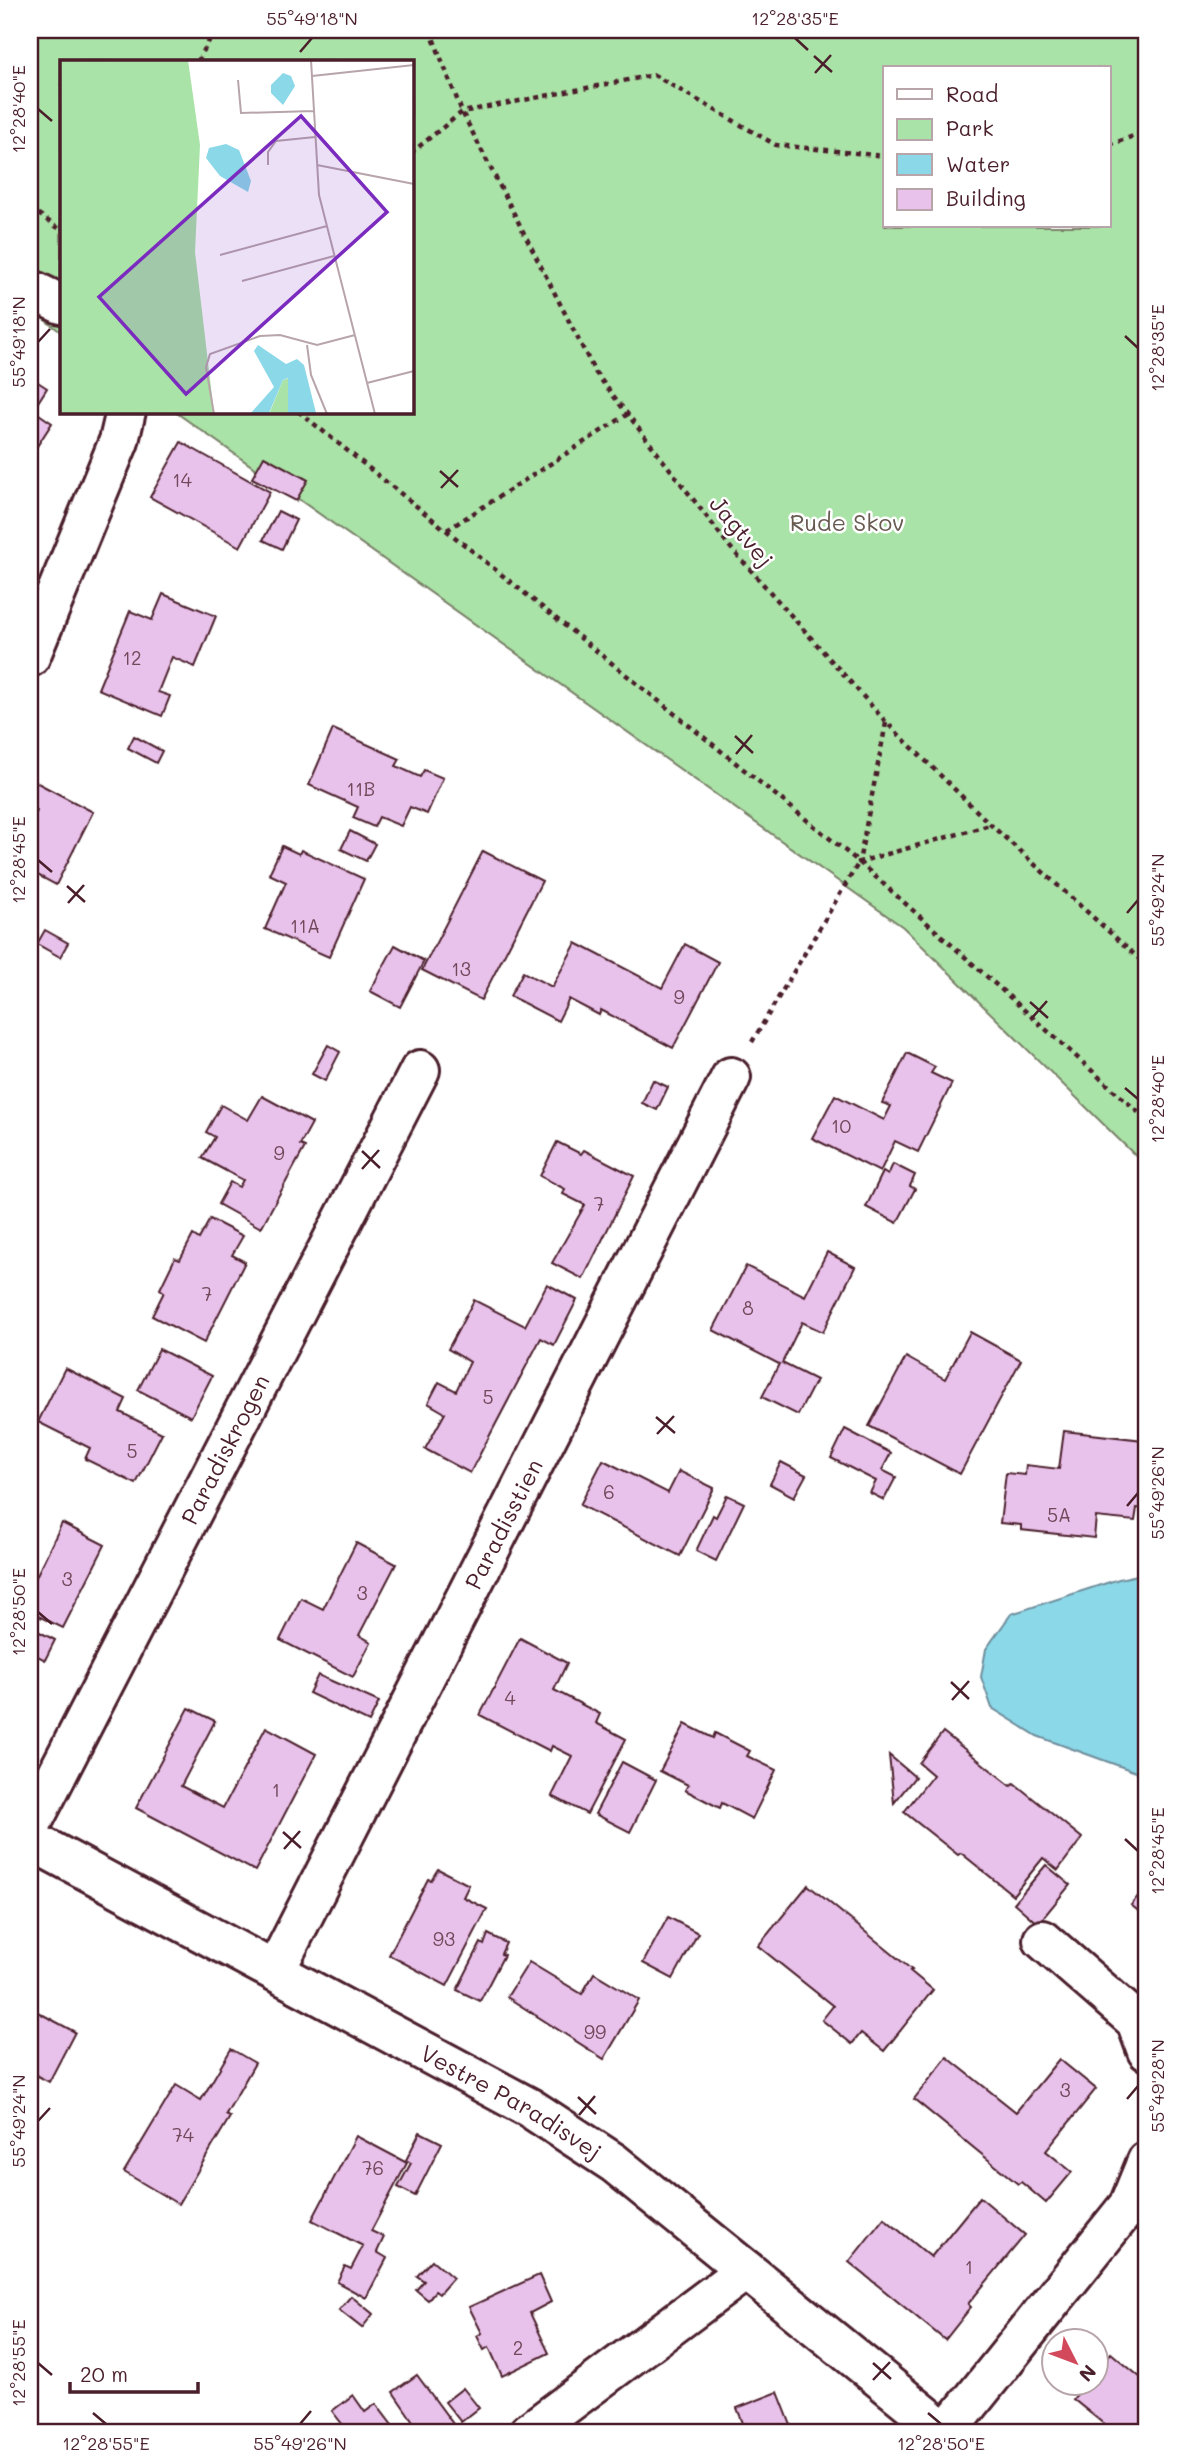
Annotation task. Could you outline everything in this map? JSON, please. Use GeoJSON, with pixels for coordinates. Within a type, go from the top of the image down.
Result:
{"type":"FeatureCollection","features":[{"type":"Feature","properties":{"kind":"street"},"geometry":{"type":"LineString","coordinates":[[30,289],[60,304]]}},
{"type":"Feature","properties":{"kind":"street"},"geometry":{"type":"LineString","coordinates":[[30,657],[119,442],[126,413]]}},
{"type":"Feature","properties":{"kind":"street","name":"Paradiskrogen"},"geometry":{"type":"LineString","coordinates":[[30,1828],[420,1069]]}},
{"type":"Feature","properties":{"kind":"street","name":"Paradisstien"},"geometry":{"type":"LineString","coordinates":[[275,1971],[731,1077]]}},
{"type":"Feature","properties":{"kind":"street","name":"Vestre Paradisvej"},"geometry":{"type":"LineString","coordinates":[[30,1840],[530,2108],[614,2163],[946,2433]]}},
{"type":"Feature","properties":{"kind":"street"},"geometry":{"type":"LineString","coordinates":[[1043,1940],[1136,2021],[1147,2051]]}},
{"type":"Feature","properties":{"kind":"street"},"geometry":{"type":"LineString","coordinates":[[946,2433],[1129,2205],[1147,2161]]}},
{"type":"Feature","properties":{"kind":"street"},"geometry":{"type":"LineString","coordinates":[[528,2433],[746,2270]]}},
{"type":"Feature","properties":{"kind":"path"},"geometry":{"type":"LineString","coordinates":[[199,60],[215,30]]}},
{"type":"Feature","properties":{"kind":"path","name":"Jagtvej"},"geometry":{"type":"LineString","coordinates":[[429,30],[462,112],[596,372],[628,415],[730,547],[886,722],[991,825],[1147,966]]}},
{"type":"Feature","properties":{"kind":"path"},"geometry":{"type":"LineString","coordinates":[[413,151],[462,112],[654,75],[776,145],[883,156]]}},
{"type":"Feature","properties":{"kind":"path"},"geometry":{"type":"LineString","coordinates":[[1110,145],[1147,131]]}},
{"type":"Feature","properties":{"kind":"path"},"geometry":{"type":"LineString","coordinates":[[30,208],[60,229]]}},
{"type":"Feature","properties":{"kind":"path"},"geometry":{"type":"LineString","coordinates":[[301,413],[859,862],[1147,1119]]}},
{"type":"Feature","properties":{"kind":"path"},"geometry":{"type":"LineString","coordinates":[[447,530],[628,415]]}},
{"type":"Feature","properties":{"kind":"path"},"geometry":{"type":"LineString","coordinates":[[731,1077],[859,862],[886,722]]}},
{"type":"Feature","properties":{"kind":"path"},"geometry":{"type":"LineString","coordinates":[[859,862],[991,825]]}},
{"type":"Feature","properties":{"kind":"green space","name":"Rude Skov"},"geometry":{"type":"Polygon","coordinates":[[[30,30],[1147,30],[1147,1167],[903,927],[177,413],[413,413],[413,60],[60,60],[60,331],[30,309],[30,30]]]}},
{"type":"Feature","properties":{"kind":"water"},"geometry":{"type":"Polygon","coordinates":[[[1147,1573],[1147,1776],[1037,1736],[992,1708],[981,1677],[986,1649],[1011,1614],[1119,1579],[1147,1573]]]}},
{"type":"Feature","properties":{"kind":"building"},"geometry":{"type":"Polygon","coordinates":[[[30,377],[47,388],[33,410],[52,423],[30,457],[30,377]]]}},
{"type":"Feature","properties":{"kind":"building"},"geometry":{"type":"Polygon","coordinates":[[[181,442],[270,492],[240,547],[150,497],[181,442]]]}},
{"type":"Feature","properties":{"kind":"building"},"geometry":{"type":"Polygon","coordinates":[[[264,456],[308,480],[296,501],[252,478],[264,456]]]}},
{"type":"Feature","properties":{"kind":"building"},"geometry":{"type":"Polygon","coordinates":[[[278,511],[296,520],[282,549],[263,540],[278,511]]]}},
{"type":"Feature","properties":{"kind":"building"},"geometry":{"type":"Polygon","coordinates":[[[163,594],[216,616],[195,667],[172,657],[158,692],[170,696],[162,716],[98,689],[130,611],[152,620],[163,594]]]}},
{"type":"Feature","properties":{"kind":"building"},"geometry":{"type":"Polygon","coordinates":[[[333,729],[400,759],[396,766],[420,777],[424,770],[443,778],[427,814],[410,807],[401,826],[379,817],[374,827],[353,818],[358,807],[309,785],[333,729]]]}},
{"type":"Feature","properties":{"kind":"building"},"geometry":{"type":"Polygon","coordinates":[[[134,736],[162,751],[156,763],[128,748],[134,736]]]}},
{"type":"Feature","properties":{"kind":"building"},"geometry":{"type":"Polygon","coordinates":[[[30,779],[93,812],[56,885],[30,871],[30,824],[37,811],[30,808],[30,779]]]}},
{"type":"Feature","properties":{"kind":"building"},"geometry":{"type":"Polygon","coordinates":[[[350,831],[375,844],[366,861],[341,849],[350,831]]]}},
{"type":"Feature","properties":{"kind":"building"},"geometry":{"type":"Polygon","coordinates":[[[282,846],[299,854],[301,850],[364,879],[329,957],[265,929],[286,882],[269,874],[282,846]]]}},
{"type":"Feature","properties":{"kind":"building"},"geometry":{"type":"Polygon","coordinates":[[[483,851],[542,881],[481,1000],[422,970],[483,851]]]}},
{"type":"Feature","properties":{"kind":"building"},"geometry":{"type":"Polygon","coordinates":[[[45,930],[68,943],[60,957],[37,944],[45,930]]]}},
{"type":"Feature","properties":{"kind":"building"},"geometry":{"type":"Polygon","coordinates":[[[576,943],[662,988],[685,944],[718,962],[673,1048],[601,1010],[599,1015],[569,999],[558,1021],[510,996],[523,972],[552,987],[576,943]]]}},
{"type":"Feature","properties":{"kind":"building"},"geometry":{"type":"Polygon","coordinates":[[[395,945],[424,961],[400,1007],[370,991],[395,945]]]}},
{"type":"Feature","properties":{"kind":"building"},"geometry":{"type":"Polygon","coordinates":[[[328,1045],[340,1052],[325,1081],[312,1074],[328,1045]]]}},
{"type":"Feature","properties":{"kind":"building"},"geometry":{"type":"Polygon","coordinates":[[[907,1053],[935,1067],[931,1073],[952,1083],[918,1152],[895,1141],[880,1172],[812,1138],[835,1095],[884,1120],[891,1106],[882,1103],[907,1053]]]}},
{"type":"Feature","properties":{"kind":"building"},"geometry":{"type":"Polygon","coordinates":[[[653,1080],[668,1087],[657,1110],[642,1103],[653,1080]]]}},
{"type":"Feature","properties":{"kind":"building"},"geometry":{"type":"Polygon","coordinates":[[[262,1096],[312,1123],[300,1145],[305,1147],[261,1228],[218,1204],[230,1182],[239,1187],[243,1180],[202,1158],[215,1137],[206,1132],[221,1105],[248,1120],[262,1096]]]}},
{"type":"Feature","properties":{"kind":"building"},"geometry":{"type":"Polygon","coordinates":[[[557,1142],[581,1154],[584,1150],[634,1176],[583,1279],[552,1263],[585,1205],[563,1194],[565,1189],[540,1176],[557,1142]]]}},
{"type":"Feature","properties":{"kind":"building"},"geometry":{"type":"Polygon","coordinates":[[[893,1164],[915,1175],[910,1186],[915,1189],[897,1223],[866,1207],[883,1172],[888,1175],[893,1164]]]}},
{"type":"Feature","properties":{"kind":"building"},"geometry":{"type":"Polygon","coordinates":[[[210,1219],[243,1236],[232,1255],[245,1262],[204,1343],[152,1316],[164,1292],[160,1289],[175,1258],[180,1260],[193,1235],[199,1239],[210,1219]]]}},
{"type":"Feature","properties":{"kind":"building"},"geometry":{"type":"Polygon","coordinates":[[[827,1252],[855,1267],[823,1332],[802,1322],[782,1363],[816,1380],[798,1415],[762,1397],[779,1364],[713,1330],[746,1266],[805,1296],[827,1252]]]}},
{"type":"Feature","properties":{"kind":"building"},"geometry":{"type":"Polygon","coordinates":[[[547,1284],[577,1300],[554,1345],[541,1338],[470,1473],[425,1449],[445,1413],[428,1403],[439,1382],[456,1391],[470,1362],[448,1349],[474,1300],[525,1326],[547,1284]]]}},
{"type":"Feature","properties":{"kind":"building"},"geometry":{"type":"Polygon","coordinates":[[[970,1332],[1021,1360],[960,1474],[869,1426],[906,1357],[945,1379],[970,1332]]]}},
{"type":"Feature","properties":{"kind":"building"},"geometry":{"type":"Polygon","coordinates":[[[159,1349],[212,1376],[191,1417],[138,1390],[159,1349]]]}},
{"type":"Feature","properties":{"kind":"building"},"geometry":{"type":"Polygon","coordinates":[[[65,1368],[126,1399],[120,1412],[162,1433],[136,1484],[85,1459],[90,1448],[38,1422],[65,1368]]]}},
{"type":"Feature","properties":{"kind":"building"},"geometry":{"type":"Polygon","coordinates":[[[845,1429],[891,1453],[882,1470],[896,1477],[884,1500],[870,1493],[876,1481],[831,1458],[845,1429]]]}},
{"type":"Feature","properties":{"kind":"building"},"geometry":{"type":"Polygon","coordinates":[[[1064,1431],[1143,1440],[1142,1453],[1147,1453],[1147,1509],[1137,1508],[1135,1521],[1096,1517],[1094,1538],[1021,1530],[1021,1525],[1000,1523],[1006,1473],[1025,1475],[1026,1465],[1059,1469],[1064,1431]]]}},
{"type":"Feature","properties":{"kind":"building"},"geometry":{"type":"Polygon","coordinates":[[[603,1460],[668,1493],[679,1471],[714,1488],[680,1556],[580,1505],[603,1460]]]}},
{"type":"Feature","properties":{"kind":"building"},"geometry":{"type":"Polygon","coordinates":[[[781,1462],[806,1475],[794,1497],[770,1484],[781,1462]]]}},
{"type":"Feature","properties":{"kind":"building"},"geometry":{"type":"Polygon","coordinates":[[[727,1495],[744,1503],[716,1561],[696,1551],[713,1515],[716,1517],[727,1495]]]}},
{"type":"Feature","properties":{"kind":"building"},"geometry":{"type":"Polygon","coordinates":[[[62,1523],[105,1545],[63,1628],[30,1612],[30,1589],[62,1523]]]}},
{"type":"Feature","properties":{"kind":"building"},"geometry":{"type":"Polygon","coordinates":[[[356,1543],[396,1564],[359,1635],[371,1642],[353,1677],[280,1640],[301,1598],[323,1609],[356,1543]]]}},
{"type":"Feature","properties":{"kind":"building"},"geometry":{"type":"Polygon","coordinates":[[[30,1627],[55,1640],[45,1660],[30,1652],[30,1627]]]}},
{"type":"Feature","properties":{"kind":"building"},"geometry":{"type":"Polygon","coordinates":[[[520,1638],[567,1663],[554,1690],[600,1714],[596,1723],[626,1739],[587,1814],[552,1796],[572,1756],[552,1746],[550,1751],[480,1715],[520,1638]]]}},
{"type":"Feature","properties":{"kind":"building"},"geometry":{"type":"Polygon","coordinates":[[[318,1675],[379,1702],[369,1722],[309,1693],[318,1675]]]}},
{"type":"Feature","properties":{"kind":"building"},"geometry":{"type":"Polygon","coordinates":[[[189,1708],[215,1721],[181,1786],[223,1808],[266,1727],[316,1754],[255,1871],[136,1808],[189,1708]]]}},
{"type":"Feature","properties":{"kind":"building"},"geometry":{"type":"Polygon","coordinates":[[[685,1724],[713,1738],[715,1733],[750,1751],[747,1756],[776,1770],[752,1819],[722,1803],[720,1808],[685,1790],[688,1785],[660,1771],[685,1724]]]}},
{"type":"Feature","properties":{"kind":"building"},"geometry":{"type":"Polygon","coordinates":[[[943,1732],[1011,1786],[1014,1783],[1082,1838],[1058,1870],[1043,1858],[1013,1895],[904,1812],[933,1775],[919,1763],[943,1732]]]}},
{"type":"Feature","properties":{"kind":"building"},"geometry":{"type":"Polygon","coordinates":[[[889,1755],[915,1777],[894,1803],[889,1755]]]}},
{"type":"Feature","properties":{"kind":"building"},"geometry":{"type":"Polygon","coordinates":[[[622,1762],[656,1780],[630,1832],[595,1814],[622,1762]]]}},
{"type":"Feature","properties":{"kind":"building"},"geometry":{"type":"Polygon","coordinates":[[[1046,1865],[1070,1885],[1038,1924],[1014,1903],[1046,1865]]]}},
{"type":"Feature","properties":{"kind":"building"},"geometry":{"type":"Polygon","coordinates":[[[438,1869],[469,1885],[463,1897],[487,1909],[447,1986],[389,1955],[428,1879],[431,1880],[438,1869]]]}},
{"type":"Feature","properties":{"kind":"building"},"geometry":{"type":"Polygon","coordinates":[[[808,1885],[933,1990],[884,2051],[861,2033],[852,2044],[822,2020],[833,2006],[758,1946],[808,1885]]]}},
{"type":"Feature","properties":{"kind":"building"},"geometry":{"type":"Polygon","coordinates":[[[1147,1885],[1147,1918],[1131,1905],[1147,1885]]]}},
{"type":"Feature","properties":{"kind":"building"},"geometry":{"type":"Polygon","coordinates":[[[668,1917],[698,1933],[673,1979],[643,1963],[668,1917]]]}},
{"type":"Feature","properties":{"kind":"building"},"geometry":{"type":"Polygon","coordinates":[[[488,1934],[506,1943],[501,1954],[504,1955],[480,2001],[457,1990],[488,1934]]]}},
{"type":"Feature","properties":{"kind":"building"},"geometry":{"type":"Polygon","coordinates":[[[529,1962],[582,1994],[594,1973],[639,2000],[604,2059],[507,1997],[529,1962]]]}},
{"type":"Feature","properties":{"kind":"building"},"geometry":{"type":"Polygon","coordinates":[[[30,2008],[75,2032],[49,2082],[30,2072],[30,2008]]]}},
{"type":"Feature","properties":{"kind":"building"},"geometry":{"type":"Polygon","coordinates":[[[231,2049],[255,2063],[226,2114],[230,2117],[178,2204],[124,2172],[176,2085],[201,2100],[231,2049]]]}},
{"type":"Feature","properties":{"kind":"building"},"geometry":{"type":"Polygon","coordinates":[[[947,2057],[1016,2112],[1059,2059],[1096,2089],[1046,2151],[1072,2172],[1046,2203],[1021,2182],[1018,2184],[914,2099],[947,2057]]]}},
{"type":"Feature","properties":{"kind":"building"},"geometry":{"type":"Polygon","coordinates":[[[420,2132],[442,2143],[415,2196],[398,2187],[411,2163],[406,2160],[420,2132]]]}},
{"type":"Feature","properties":{"kind":"building"},"geometry":{"type":"Polygon","coordinates":[[[356,2136],[407,2163],[371,2231],[384,2237],[377,2252],[387,2258],[366,2298],[337,2282],[345,2266],[351,2269],[363,2246],[312,2220],[356,2136]]]}},
{"type":"Feature","properties":{"kind":"building"},"geometry":{"type":"Polygon","coordinates":[[[980,2197],[1025,2235],[968,2304],[971,2307],[945,2340],[849,2262],[884,2218],[931,2257],[980,2197]]]}},
{"type":"Feature","properties":{"kind":"building"},"geometry":{"type":"Polygon","coordinates":[[[432,2260],[453,2278],[439,2294],[435,2291],[428,2300],[416,2290],[424,2281],[417,2276],[432,2260]]]}},
{"type":"Feature","properties":{"kind":"building"},"geometry":{"type":"Polygon","coordinates":[[[539,2275],[551,2302],[530,2313],[549,2353],[502,2376],[489,2347],[484,2350],[477,2336],[482,2333],[469,2307],[539,2275]]]}},
{"type":"Feature","properties":{"kind":"building"},"geometry":{"type":"Polygon","coordinates":[[[351,2296],[373,2314],[362,2328],[339,2310],[351,2296]]]}},
{"type":"Feature","properties":{"kind":"building"},"geometry":{"type":"Polygon","coordinates":[[[1110,2354],[1147,2383],[1147,2433],[1115,2433],[1073,2399],[1075,2396],[1110,2396],[1110,2354]]]}},
{"type":"Feature","properties":{"kind":"building"},"geometry":{"type":"Polygon","coordinates":[[[417,2375],[453,2424],[451,2426],[456,2433],[421,2433],[393,2392],[417,2375]]]}},
{"type":"Feature","properties":{"kind":"building"},"geometry":{"type":"Polygon","coordinates":[[[463,2388],[479,2408],[461,2422],[445,2402],[463,2388]]]}},
{"type":"Feature","properties":{"kind":"building"},"geometry":{"type":"Polygon","coordinates":[[[778,2392],[794,2433],[747,2433],[737,2408],[778,2392]]]}},
{"type":"Feature","properties":{"kind":"building"},"geometry":{"type":"Polygon","coordinates":[[[353,2395],[365,2412],[376,2404],[398,2433],[340,2433],[346,2429],[332,2411],[353,2395]]]}}]}
